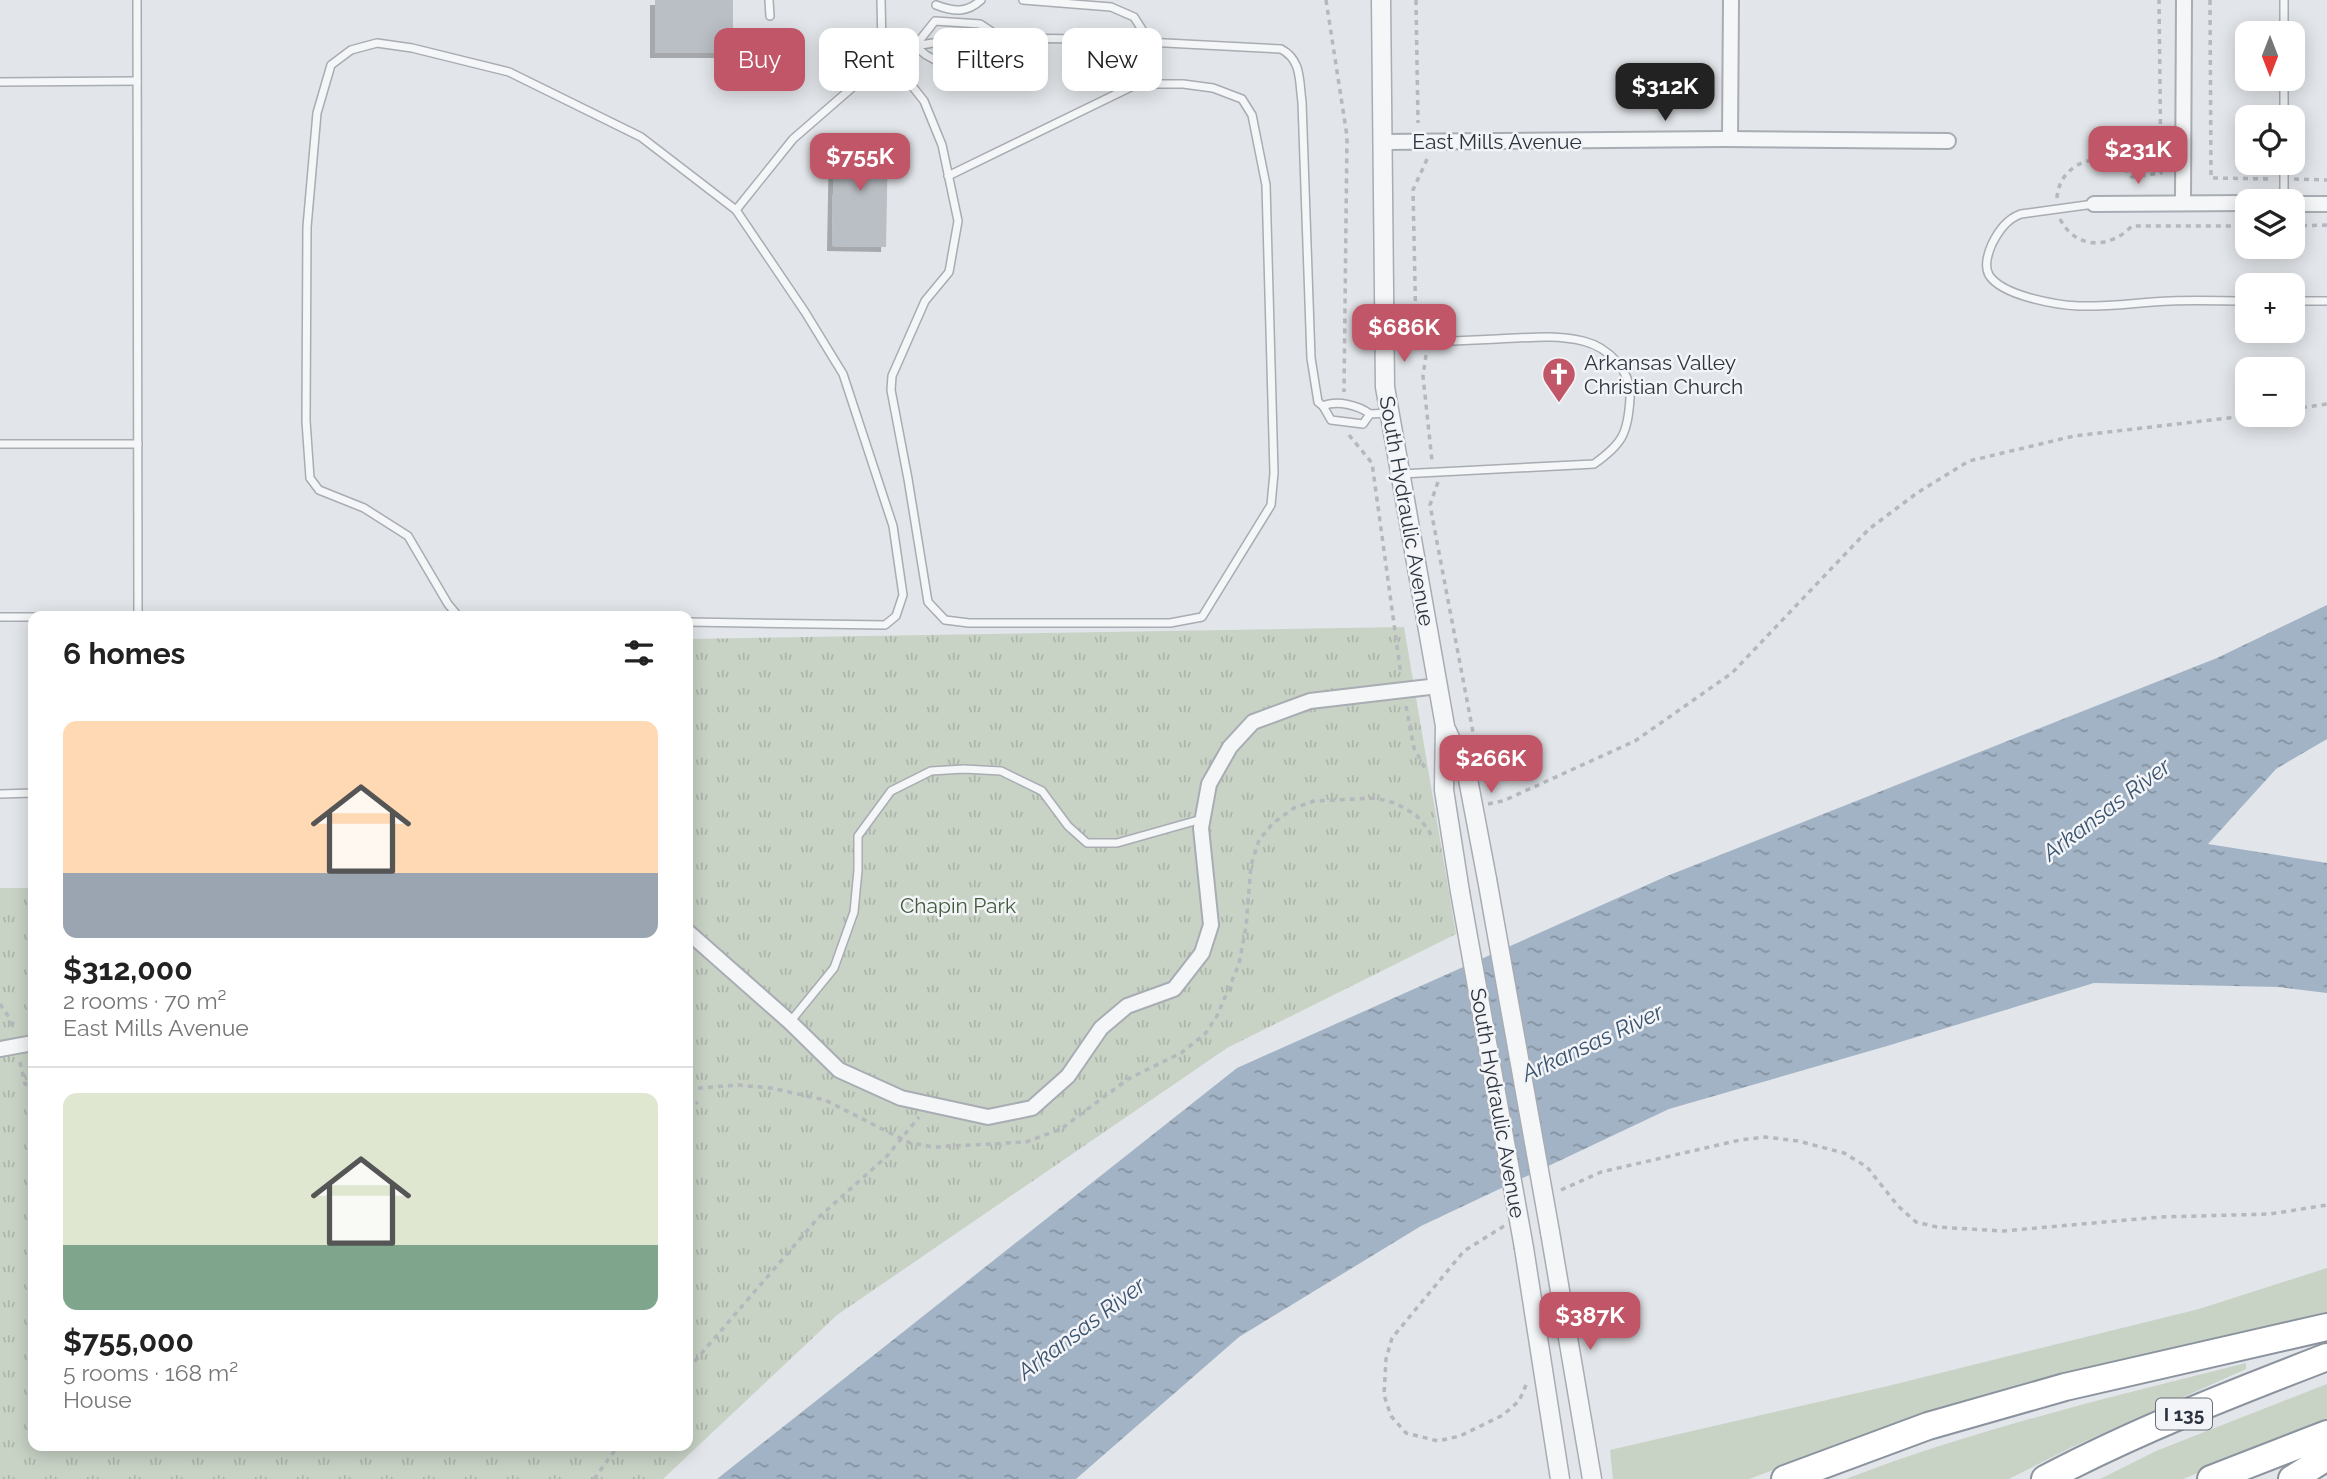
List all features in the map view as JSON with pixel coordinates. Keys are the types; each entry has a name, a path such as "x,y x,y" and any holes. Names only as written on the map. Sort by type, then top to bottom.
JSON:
{"highway":[{"path":"1786,1479 1928,1426 2065,1387 2327,1326"},
{"name":"I 135","path":"2045,1479 2089,1456 2227,1395 2327,1357"},
{"path":"2211,1479 2327,1434"},
{"path":"2292,1479 2327,1457"}],"street":[{"name":"South Hydraulic Avenue","path":"1381,0 1385,387 1445,726 1444,790 1460,892 1524,1248 1560,1479"},
{"path":"1730,139 1731,0"},
{"path":"2183,202 2184,0"},
{"name":"East Mills Avenue","path":"1382,142 1730,139 1948,141"},
{"path":"2094,204 2235,203"},
{"path":"2305,204 2327,204"},
{"path":"693,936 790,1022 839,1070 901,1098 988,1117 1032,1108 1068,1076 1101,1028 1127,1006 1174,989 1202,953 1211,925 1201,828 1209,784 1230,747 1253,722 1310,701 1438,686"},
{"name":"South Hydraulic Avenue","path":"1445,726 1468,779 1592,1479"},
{"path":"0,1049 28,1044"}],"lane":[{"path":"137,0 138,611"},
{"path":"769,0 770,16"},
{"path":"881,0 882,28"},
{"path":"919,41 935,21 938,3 948,10 972,8 981,0"},
{"path":"1023,0 1111,7 1134,17 1141,28"},
{"path":"2284,0 2284,21"},
{"path":"935,21 980,24 986,28"},
{"path":"454,611 408,536 364,508 319,489 310,478 306,421 307,227 317,113 331,65 351,50 377,43 412,48 509,72 641,137 736,210 806,312 843,374 893,526 903,595 896,616 885,625 693,622"},
{"path":"1162,43 1281,49 1291,54 1297,63 1302,102 1311,358 1318,402 1331,420 1363,424 1370,414"},
{"path":"0,82 137,81"},
{"path":"917,91 925,101 942,145 948,176 958,221 949,272 925,301 892,376 891,390 928,602 945,620 969,623 1170,623 1202,617 1271,505 1274,473 1266,185 1252,115 1242,99 1213,88 1183,83 1137,83 948,176"},
{"path":"736,210 793,139 848,91"},
{"path":"2284,175 2284,189"},
{"path":"2094,204 2021,214 2010,218 2000,230 1989,253 1986,265 1990,276 2009,290 2042,301 2079,306 2235,301"},
{"path":"2305,301 2327,301"},
{"path":"1384,344 1551,337 1585,341 1607,353 1624,370 1630,394 1628,425 1615,449 1594,464 1400,474"},
{"path":"1323,407 1332,402 1361,407 1370,414 1389,413"},
{"path":"0,444 138,444"},
{"path":"0,617 28,617"},
{"path":"790,1022 834,968 854,912 858,836 891,791 931,772 964,769 1002,772 1042,792 1068,827 1087,843 1117,843 1203,818"},
{"path":"0,794 28,793"}],"path":[{"path":"1326,0 1347,136 1345,405"},
{"path":"1416,0 1418,123"},
{"path":"2159,0 2161,173 2132,177 2124,166 2108,160 2087,159 2063,178 2057,188 2057,209 2061,223 2075,237 2089,243 2108,242 2121,237 2132,226 2235,226"},
{"path":"2210,0 2211,178 2327,180"},
{"path":"1426,152 1428,159 1413,190 1416,331 1426,355 1423,376 1431,457 1438,484 1430,505 1476,750"},
{"path":"2305,226 2327,226"},
{"path":"2305,407 2327,404"},
{"path":"1473,807 1503,801 1635,741 1732,673 1869,528 1917,493 1969,461 2074,436 2235,417"},
{"path":"1347,423 1349,436 1372,463 1402,681"},
{"path":"1406,706 1414,748 1426,769 1428,782"},
{"path":"1433,822 1435,835"},
{"path":"0,1004 10,1019 14,1035"},
{"path":"20,1061 25,1084 28,1086"},
{"path":"693,1106 698,1102"},
{"path":"693,1363 818,1218 903,1139 928,1104"},
{"path":"1554,1194 1601,1172 1740,1140 1765,1138 1798,1141 1844,1153 1867,1167 1898,1206 1916,1222 1937,1227 2003,1231 2161,1217 2270,1214 2327,1205"},
{"path":"1509,1222 1464,1251 1392,1338 1386,1359 1384,1395 1391,1416 1406,1433 1438,1441 1460,1436 1503,1415 1519,1401 1527,1380"},
{"path":"594,1479 614,1451"}],"green space":[{"name":"Chapin Park","path":"1404,627 1456,934 1227,1048 837,1315 693,1451 693,639"},
{"name":"Chapin Park","path":"0,888 28,888 28,1451 693,1451 663,1479 0,1479"},
{"path":"2327,1268 2327,1315 1897,1424 1749,1479 1613,1479 1610,1450 1888,1386 2199,1309"},
{"path":"2246,1363 2246,1369 2070,1448 2009,1479 1846,1479 1994,1429"},
{"path":"2327,1384 2327,1419 2183,1479 2100,1479 2156,1451"}],"water":[{"name":"Arkansas River","path":"2327,605 2327,739 2276,769 2208,844 2327,863 2327,993 2279,987 2094,983 1669,1109 1421,1226 1239,1337 1076,1479 717,1479 1237,1068 1667,876 2217,658"}],"building":[{"path":"655,0 733,0 733,28 714,28 714,53 655,53"},
{"path":"834,139 888,140 886,247 832,246"}],"place":[{"name":"Arkansas Valley Christian Church","path":"1559,404"}]}
